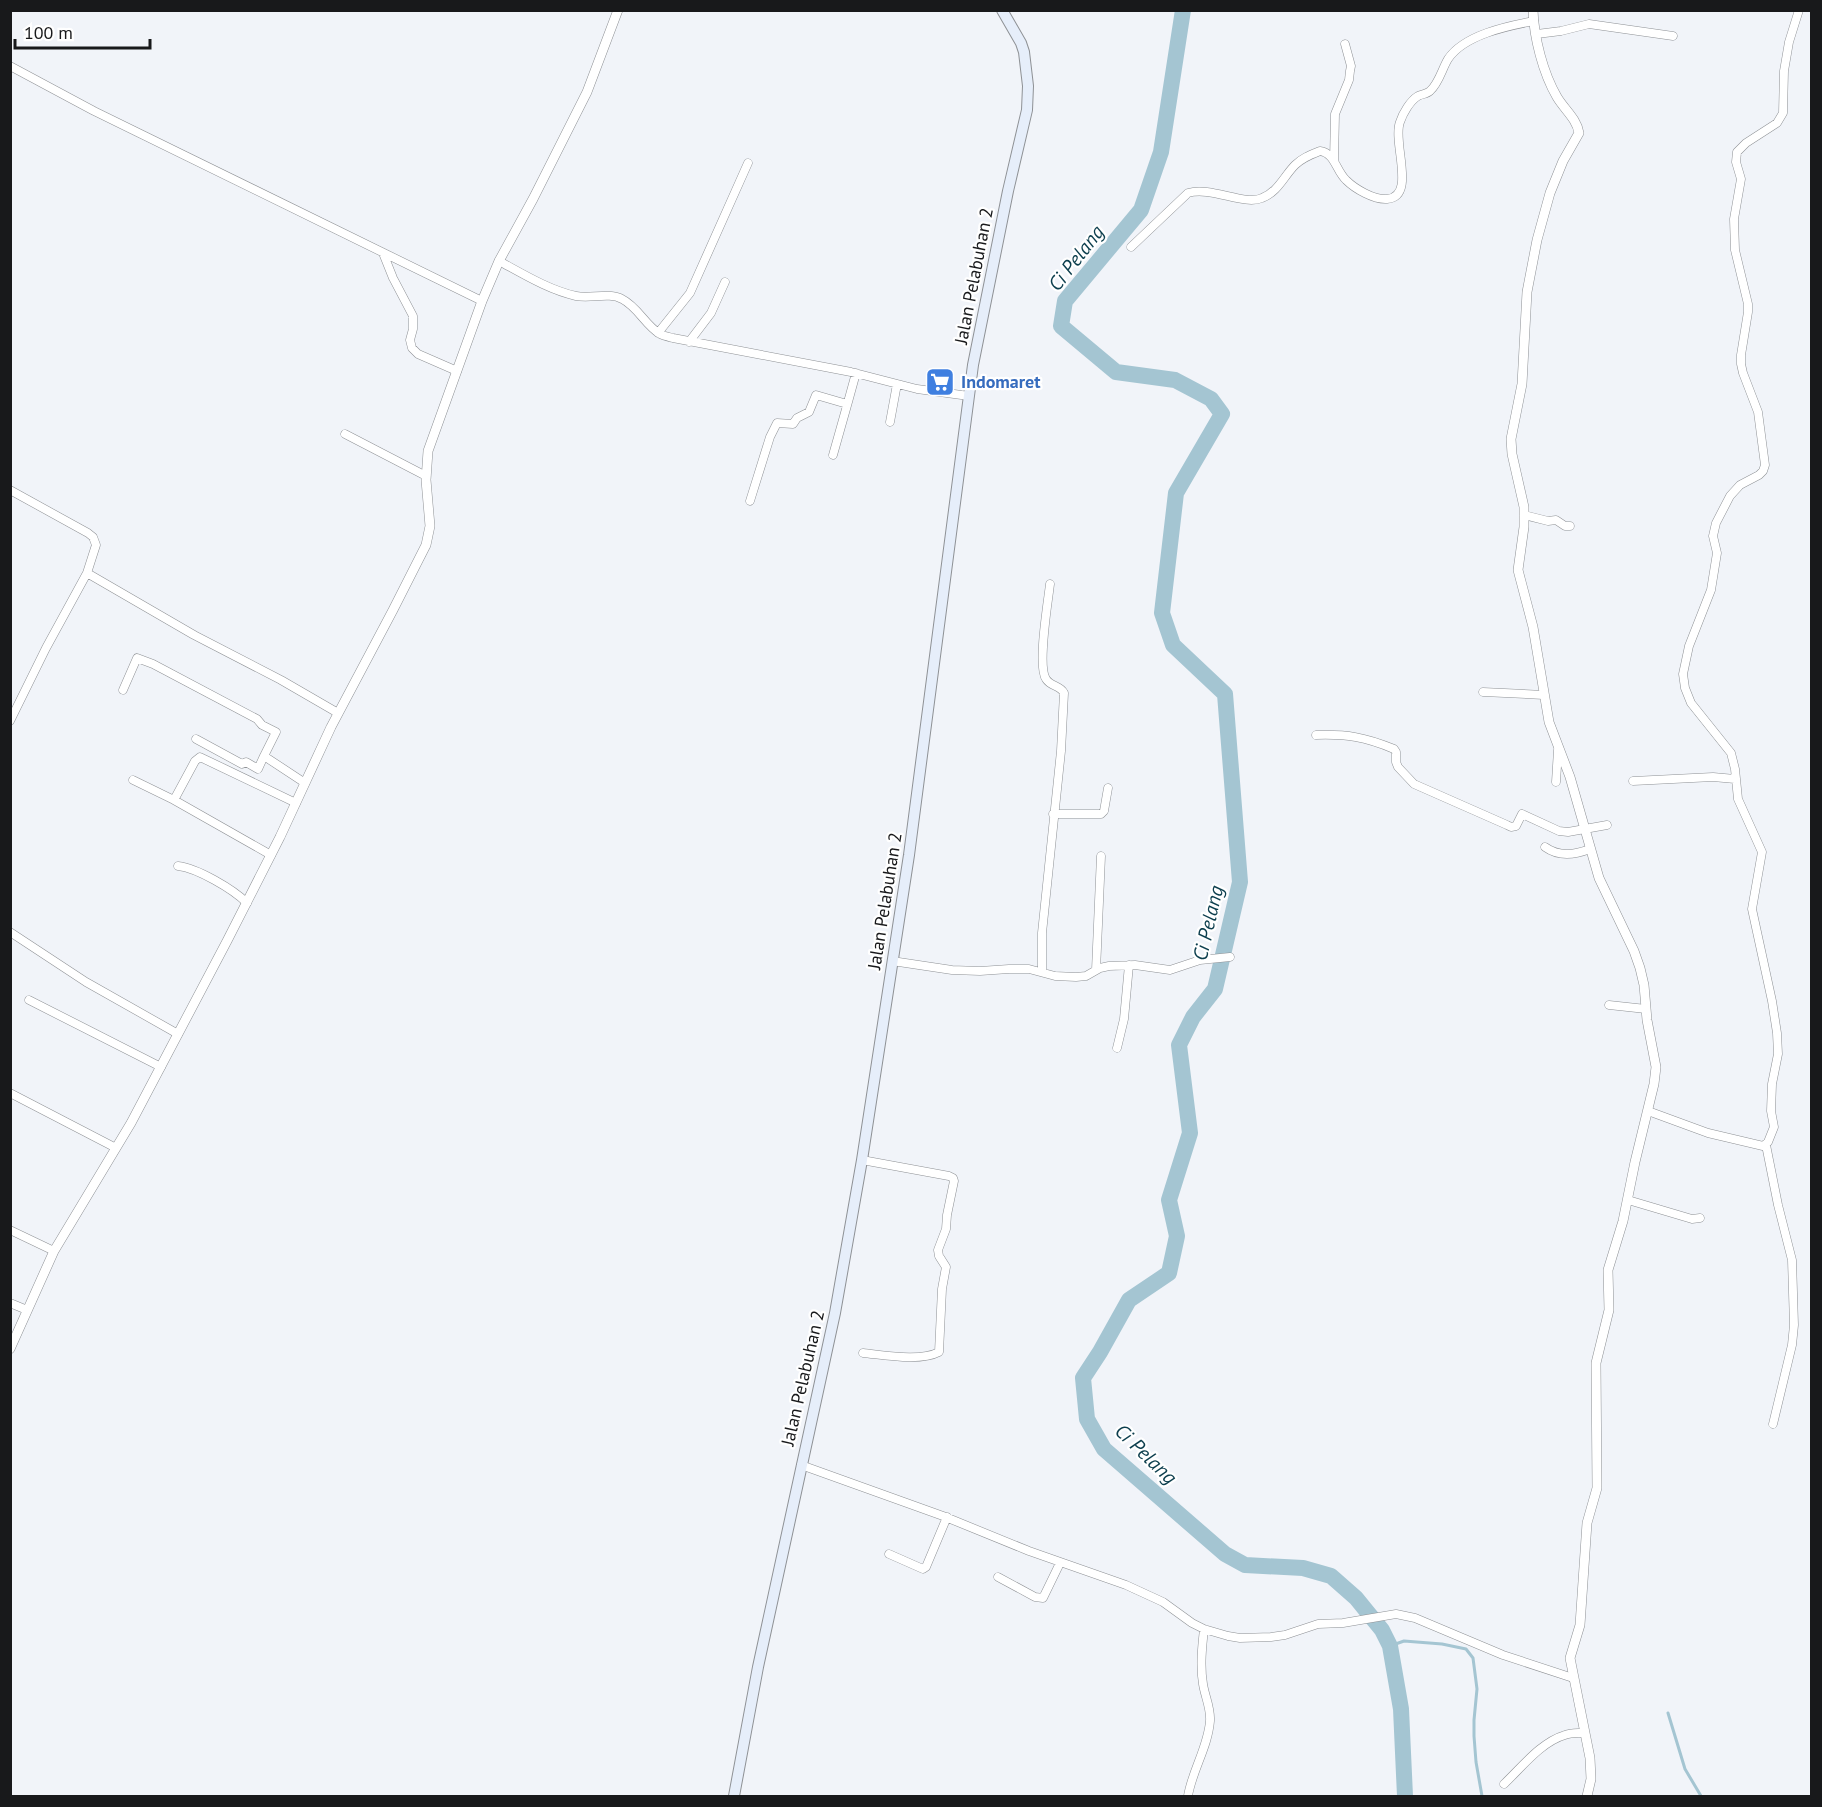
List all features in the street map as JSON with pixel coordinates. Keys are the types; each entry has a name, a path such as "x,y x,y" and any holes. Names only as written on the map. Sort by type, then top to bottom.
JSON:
{"main road":[{"name":"Jalan Pelabuhan 2","path":"734,1797 751,1702 835,1313 862,1160 912,831 969,396 993,262 1027,110 1028,86 1024,52 1002,10"}],"street":[{"path":"10,1348 54,1251 116,1148 161,1067 247,903 338,713 428,540 430,526 426,476 428,451 482,301 499,261 533,199 586,92 618,10"},
{"path":"1533,10 1544,66 1552,88 1577,126 1579,133 1563,161 1550,194 1537,240 1525,303 1522,384 1511,439 1524,515 1518,570 1533,627 1549,722 1570,777 1603,890 1636,957 1642,977 1656,1067 1622,1228 1608,1270 1609,1310 1597,1356 1595,1385 1597,1488 1587,1523 1580,1625 1570,1658 1589,1747 1591,1767 1587,1797"},
{"path":"1773,1424 1792,1345 1794,1325 1792,1260 1766,1145 1774,1126 1771,1111 1772,1084 1778,1054 1771,993 1752,909 1762,852 1740,807 1731,753 1691,703 1683,674 1686,657 1704,612 1714,573 1717,553 1713,536 1716,523 1730,496 1740,486 1759,476 1765,465 1758,412 1741,364 1748,312 1734,237 1734,219 1741,178 1736,158 1740,147 1781,118 1784,105 1784,71 1799,10"},
{"path":"1131,246 1188,193 1199,191 1259,200 1276,189 1293,167 1305,157 1320,151 1334,161 1346,181 1356,188 1382,199 1391,199 1400,192 1403,184 1397,131 1411,103 1416,97 1432,90 1449,57 1456,49 1502,27 1534,21"},
{"path":"1537,34 1561,32 1589,24 1673,36"},
{"path":"1334,161 1335,114 1349,80 1351,66 1345,44"},
{"path":"10,66 94,111 482,301"},
{"path":"658,333 690,293 748,163"},
{"path":"383,253 413,316 410,340 412,348 418,354 457,371"},
{"path":"499,261 566,293 586,298 606,296 622,299 637,310 658,333 689,342 856,373 917,389 969,396"},
{"path":"689,342 711,314 725,282"},
{"path":"833,455 856,373"},
{"path":"890,422 897,384"},
{"path":"750,501 770,437 777,423 793,424 797,418 809,412 816,395 847,404 848,402"},
{"path":"345,434 426,476"},
{"path":"10,490 93,537 96,545 87,573 10,721"},
{"path":"1524,515 1548,521 1556,520 1565,526 1570,526"},
{"path":"87,573 338,713"},
{"path":"1042,972 1042,933 1061,751 1064,693 1062,689 1047,681 1044,675 1044,639 1050,584"},
{"path":"123,690 137,658 153,664 257,719 262,725 276,732 258,769 246,762 242,764 196,739"},
{"path":"1484,692 1544,695"},
{"path":"1316,735 1340,734 1367,739 1394,749 1398,766 1414,784 1507,825 1516,826 1522,814 1559,831 1568,832 1607,825"},
{"path":"1556,782 1558,748"},
{"path":"264,756 305,783"},
{"path":"174,800 195,761 200,757 296,803"},
{"path":"1633,781 1713,777 1736,779"},
{"path":"133,780 174,800 271,855"},
{"path":"1053,814 1101,814 1104,812 1108,788"},
{"path":"1545,847 1550,851 1570,855 1590,849"},
{"path":"1096,970 1101,856"},
{"path":"178,866 192,869 232,890 247,903"},
{"path":"10,932 86,982 178,1034"},
{"path":"892,960 963,971 1022,969 1055,976 1081,977 1109,966 1129,965 1170,970 1200,960 1230,957"},
{"path":"1117,1048 1124,1019 1129,965"},
{"path":"29,1000 161,1067"},
{"path":"1609,1005 1646,1009"},
{"path":"10,1093 116,1148"},
{"path":"1648,1111 1722,1137 1766,1145"},
{"path":"862,1160 951,1176 954,1181 947,1211 946,1229 938,1250 946,1266 942,1289 939,1352 904,1357 863,1353"},
{"path":"1628,1200 1692,1219 1700,1218"},
{"path":"10,1230 54,1251"},
{"path":"10,1303 27,1310"},
{"path":"801,1465 947,1517 1060,1563 1102,1576 1151,1596 1204,1629 1228,1636 1257,1638 1285,1635 1318,1624 1343,1623 1396,1614 1415,1618 1503,1655 1573,1678"},
{"path":"889,1554 923,1569 926,1567 947,1517"},
{"path":"998,1576 1035,1597 1043,1598 1060,1563"},
{"path":"1188,1797 1206,1740 1210,1719 1201,1671 1204,1629"},
{"path":"1504,1784 1540,1750 1558,1738 1566,1734 1585,1733"}],"waterway":[{"name":"Ci Pelang","path":"1183,10 1161,152 1141,210 1065,301 1061,326 1116,372 1175,380 1211,399 1222,414 1176,493 1162,613 1173,645 1225,694 1240,882 1215,989 1193,1017 1179,1045 1190,1133 1169,1200 1177,1236 1169,1273 1129,1300 1083,1378 1087,1419 1104,1449 1225,1554 1245,1565 1303,1568 1331,1576 1356,1598 1382,1630 1390,1646 1401,1709 1405,1796"},
{"path":"1390,1646 1404,1641 1442,1644 1466,1649 1473,1658 1477,1689 1474,1736 1482,1796"},
{"path":"1668,1713 1685,1769 1701,1796"}],"place":[{"name":"Indomaret","path":"940,382"}]}
